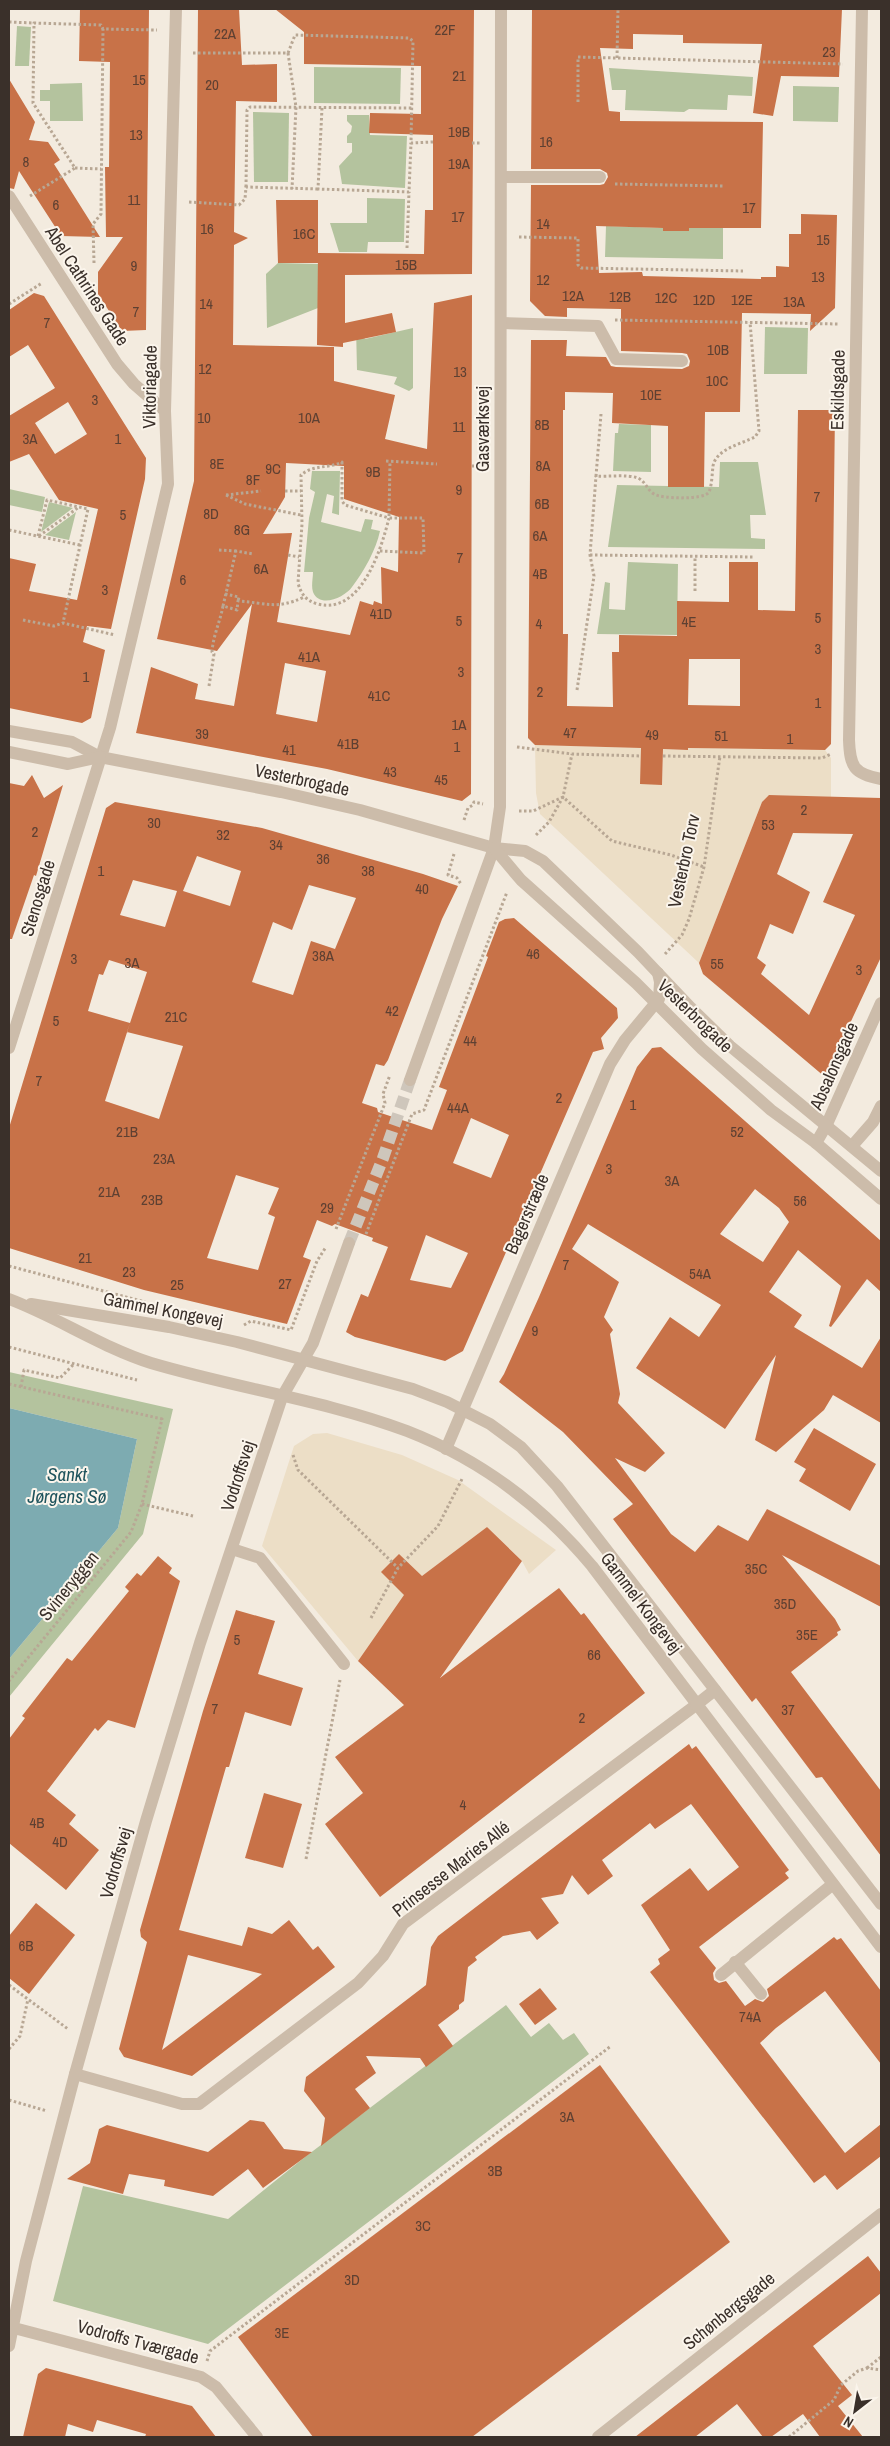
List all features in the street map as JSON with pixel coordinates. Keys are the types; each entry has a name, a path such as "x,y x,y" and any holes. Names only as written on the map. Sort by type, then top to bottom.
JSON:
{"street":[{"name":"Viktoriagade","path":"100,758 110,728 168,484 165,411 176,9"},
{"name":"Gasværksvej","path":"494,848 500,807 501,9"},
{"name":"Eskildsgade","path":"862,9 849,740 852,762 856,770 867,776 881,779"},
{"path":"501,177 600,177"},
{"name":"Abel Cathrines Gade","path":"12,201 117,364 134,384 165,411"},
{"path":"501,323 598,326 616,359 682,361"},
{"name":"Vesterbrogade","path":"9,731 72,742 100,758 281,792 360,810 494,848 525,851 543,861 730,1046 788,1096 827,1124 881,1171"},
{"name":"Vesterbrogade","path":"9,752 68,764 100,758"},
{"name":"Stenosgade","path":"9,1048 100,758"},
{"path":"410,1080 494,848"},
{"name":"Vesterbrogade","path":"494,848 515,874 657,1002 695,1043 747,1089 816,1143 881,1199"},
{"path":"655,970 661,991 657,1002"},
{"name":"Bagerstræde","path":"446,1449 610,1064 625,1040 657,1002"},
{"name":"Absalonsgade","path":"816,1143 827,1124 881,1003"},
{"path":"852,1146 873,1122 881,1106"},
{"path":"282,1397 313,1343 349,1243"},
{"name":"Gammel Kongevej","path":"11,1300 169,1327 237,1342 413,1389 464,1409 508,1436 533,1457 881,1904"},
{"name":"Gammel Kongevej","path":"11,1300 149,1362 394,1427 471,1462 536,1509 578,1549 881,1947"},
{"name":"Vodroffsvej","path":"9,2346 26,2261 84,2041 146,1821 210,1612 282,1397"},
{"path":"232,1549 260,1558 344,1664"},
{"name":"Prinsesse Maries Allé","path":"75,2074 182,2104 199,2104 358,1983 383,1956 403,1924 715,1690"},
{"path":"721,1974 833,1884"},
{"path":"735,1962 761,1994"},
{"name":"Schønbergsgade","path":"598,2437 881,2214"},
{"name":"Vodroffs Tværgade","path":"14,2328 201,2377 222,2394 258,2437"}],"path":[{"path":"617,58 618,9"},
{"path":"9,22 101,25 103,29 100,214 93,224 94,263"},
{"path":"34,23 33,103 75,168"},
{"path":"103,29 175,31"},
{"path":"292,189 296,107 288,53 295,35 410,38 413,40 407,248"},
{"path":"197,53 288,53"},
{"path":"578,102 578,57 861,64"},
{"path":"196,203 239,204 245,199 247,110 250,107 412,108"},
{"path":"318,189 322,108"},
{"path":"411,143 433,142"},
{"path":"12,201 75,168 101,169"},
{"path":"600,177 607,184 725,186"},
{"path":"246,187 409,192"},
{"path":"501,237 578,238 578,265 582,268 743,271"},
{"path":"9,304 58,274"},
{"path":"598,326 611,320 856,324"},
{"path":"596,476 637,478 653,494 660,497 699,498 706,495 709,491 714,459 719,454 756,437 759,431 750,322"},
{"path":"577,690 594,576 590,555 601,414"},
{"path":"380,551 424,553 424,518 389,518 345,505 342,501 343,462 332,467 312,467 301,475 302,514 298,583 304,597 320,605 338,605 357,589 380,551 389,518 388,461 437,464"},
{"path":"261,491 226,495 245,504 302,514"},
{"path":"285,491 301,491"},
{"path":"38,536 47,500 88,509 63,623"},
{"path":"38,536 80,507"},
{"path":"9,530 80,545"},
{"path":"219,550 253,554"},
{"path":"209,686 214,654 212,646 220,626 225,594 236,551"},
{"path":"288,555 299,557"},
{"path":"590,555 755,557"},
{"path":"695,557 695,591"},
{"path":"223,606 237,610 239,597 225,594"},
{"path":"238,601 274,606 287,605 304,597"},
{"path":"24,620 54,626 63,623 132,639"},
{"path":"500,746 572,754 641,756"},
{"path":"549,822 563,797 572,754"},
{"path":"663,756 822,758 828,754"},
{"name":"Vesterbro Torv","path":"655,970 686,928 704,866 720,756"},
{"path":"563,797 612,842 671,855 704,866"},
{"path":"458,837 448,875 460,881 461,888"},
{"path":"363,1242 412,1114 424,1110 500,908 515,874"},
{"path":"334,1233 385,1103 383,1094 391,1072"},
{"path":"242,1326 251,1321 291,1330 317,1261 330,1240"},
{"path":"9,1384 21,1387 24,1370 60,1378 73,1365"},
{"name":"Svineryggen","path":"9,1681 131,1532 142,1504 162,1419 21,1387"},
{"path":"294,1455 298,1470 398,1568"},
{"path":"371,1618 398,1568 438,1526 471,1462"},
{"path":"142,1504 193,1516"},
{"path":"306,1859 344,1664"},
{"path":"9,1985 84,2041"},
{"path":"9,2049 20,2036 28,1999"},
{"path":"201,2377 210,2351 611,2046"},
{"path":"9,2100 64,2116"},
{"path":"789,2437 834,2400 841,2385 858,2371 867,2368 881,2357"},
{"path":"867,2368 881,2370"}],"green space":[{"path":"17,26 31,27 29,66 15,66"},
{"path":"314,67 401,68 400,104 314,103"},
{"path":"609,68 753,77 752,96 728,95 727,110 689,109 684,112 625,110 626,90 612,90"},
{"path":"82,83 83,121 50,121 50,101 40,101 40,90 50,90 50,84"},
{"path":"793,86 839,87 838,122 793,121"},
{"path":"253,112 289,113 288,182 254,182"},
{"path":"347,115 369,115 370,135 407,136 405,188 342,184 339,166 352,152 352,143 347,143 347,136 351,132 352,126 347,121"},
{"path":"367,198 405,199 404,242 368,242 367,252 339,252 330,223 367,223"},
{"path":"606,226 663,228 663,231 689,231 689,228 723,228 723,259 605,257"},
{"path":"278,263 318,264 318,308 267,328 266,274"},
{"path":"356,326 365,339 413,328 413,388 409,391 394,384 397,377 357,370"},
{"path":"765,327 808,328 807,374 764,374"},
{"path":"619,424 651,425 651,472 613,471 615,433 618,433"},
{"path":"720,462 758,462 766,515 750,515 751,538 765,539 765,549 608,547 617,485 719,487"},
{"path":"312,471 340,471 339,515 332,513 334,496 327,494 321,522 361,532 365,519 373,520 371,529 380,531 376,546 369,560 349,591 327,601 316,597 313,592 313,572 304,572 309,518 315,492 310,489"},
{"path":"9,489 45,497 42,512 9,505"},
{"path":"49,502 73,508 41,532"},
{"path":"76,512 69,540 45,535"},
{"path":"628,562 678,564 677,635 597,634 605,582 610,583 609,609 625,610"},
{"path":"9,1372 173,1409 143,1534 9,1697 9,1659 118,1528 137,1439 9,1408"},
{"path":"506,2005 531,2037 549,2023 563,2040 574,2033 589,2054 208,2344 53,2301 83,2186 228,2219 305,2157"}],"shaded area":[{"path":"535,745 641,748 662,784 663,749 825,750 831,758 831,797 770,795 762,802 699,963 540,814 536,793"},
{"path":"327,1433 402,1455 458,1480 556,1550 529,1574 522,1561 487,1527 413,1583 358,1661 262,1546 294,1446 313,1434"}],"water":[{"name":"Sankt Jørgens Sø","path":"9,1408 137,1439 118,1528 9,1659"}],"building":[{"path":"80,9 149,9 146,330 122,331 98,294 98,272 123,237 106,237 105,167 109,167 110,62 79,61"},
{"path":"198,9 239,9 242,65 277,64 277,102 236,101 234,232 248,238 234,245 233,345 334,347 334,381 395,395 385,439 427,449 434,303 472,295 471,794 462,801 327,769 136,733 151,667 198,684 195,699 234,706 252,604 217,651 157,639 194,481","holes":["286,463 344,466 344,499 399,517 398,572 381,567 382,604 374,601 373,605 360,601 350,635 277,622 292,533 263,534 285,497","285,663 326,671 317,722 276,714"]},
{"path":"275,9 474,9 472,274 345,275 345,323 392,313 396,332 343,343 343,347 317,345 318,253 424,254 425,210 433,210 433,135 369,133 370,113 421,114 421,66 304,64 304,32"},
{"path":"532,9 842,9 839,77 781,76 773,116 753,113 762,44 683,43 683,35 633,34 633,49 600,48 609,111 620,112 620,121 763,122 761,228 689,228 689,231 663,231 663,228 596,226 599,273 642,272 643,276 761,279 761,277 776,277 776,266 789,267 789,234 801,234 801,214 837,215 835,308 810,331 811,314 742,313 740,412 705,412 704,487 668,487 668,426 612,423 613,393 565,392 565,410 563,410 563,634 568,634 567,706 613,707 612,652 619,652 619,635 677,636 677,601 729,602 729,562 758,562 758,610 795,611 798,410 835,410 831,744 825,750 663,749 662,785 640,784 641,748 535,745 528,738 531,340 567,340 566,356 606,357 611,366 616,367 682,369 689,366 690,361 687,354 682,353 621,351 621,309 567,308 567,317 545,316 530,301 531,185 600,185 604,184 608,177 607,173 600,169 531,169","holes":["689,659 740,659 740,706 688,705"]},
{"path":"9,79 35,122 29,140 48,142 60,160 54,164 100,237 61,236 19,171 14,189 9,188"},
{"path":"276,200 318,200 318,263 278,263"},
{"path":"34,293 44,296 146,458 145,479 111,629 87,626 83,642 105,650 91,718 82,723 9,708 9,558 36,564 29,591 77,600 98,509 59,500 29,454 9,462 9,416 55,388 28,345 9,357 9,310","holes":["68,402 87,434 55,454 35,423"]},
{"path":"32,775 44,798 63,785 36,876 34,875 12,939 9,939 9,783 24,786"},
{"path":"769,795 881,798 881,957 825,1077 703,974 699,963 762,802","holes":["793,833 853,834 823,902 855,915 809,1015 761,974 766,965 757,958 770,924 793,934 810,892 777,874"]},
{"path":"115,802 262,828 423,874 458,886 442,919 388,1060 384,1066 376,1064 362,1103 377,1108 378,1112 432,1130 447,1090 439,1087 488,957 486,956 499,922 505,919 514,918 617,1008 618,1018 601,1038 604,1049 593,1052 463,1351 445,1361 355,1337 346,1332 361,1294 368,1297 388,1247 372,1241 373,1238 335,1224 332,1226 317,1220 303,1257 311,1260 287,1324 144,1290 9,1248 9,1128 106,808","holes":["197,856 241,871 230,906 183,891","133,880 177,891 165,927 120,915","309,885 356,898 335,949 311,941 293,995 252,982 273,922 292,930","109,960 147,972 130,1023 88,1011 99,974 103,975","127,1032 183,1046 159,1119 105,1101","471,1118 509,1135 491,1178 453,1163","236,1175 279,1188 268,1214 275,1217 258,1270 207,1258","426,1235 468,1253 451,1288 410,1280"]},
{"path":"661,1047 881,1241 881,1292 867,1279 831,1327 829,1326 841,1286 798,1250 769,1292 802,1315 794,1327 862,1368 881,1337 881,1423 833,1395 824,1410 776,1452 755,1440 776,1355 725,1429 636,1368 670,1317 699,1337 721,1305 588,1224 572,1249 619,1282 604,1317 613,1330 610,1334 620,1394 618,1403 665,1453 645,1472 615,1458 671,1534 695,1552 718,1525 748,1541 767,1509 881,1566 881,1607 782,1555 835,1619 841,1630 837,1632 838,1635 791,1672 881,1791 881,1856 822,1777 816,1778 756,1698 752,1702 613,1519 633,1504 563,1432 499,1382 539,1297 637,1067 652,1048","holes":["755,1189 779,1208 789,1222 763,1262 720,1234"]},
{"path":"814,1428 876,1464 850,1511 799,1481 806,1469 794,1462"},
{"path":"487,1527 522,1561 440,1678 559,1588 581,1615 584,1613 645,1693 380,1897 325,1824 363,1793 335,1757 404,1705 358,1661 404,1595 381,1572 399,1554 422,1576"},
{"path":"158,1556 172,1568 169,1573 180,1581 135,1728 108,1720 98,1731 95,1728 47,1791 76,1815 69,1824 99,1850 66,1890 9,1843 9,1739 25,1718 22,1716 67,1658 72,1661 129,1591 125,1587 137,1573 141,1576"},
{"path":"236,1610 275,1621 258,1674 303,1688 291,1726 245,1712 229,1767 226,1767 179,1930 242,1946 248,1927 272,1934 289,1920 313,1950 318,1946 335,1967 192,2076 124,2057 119,2049 147,1942 141,1937 140,1930 203,1711","holes":["188,1955 262,1974 162,2050"]},
{"path":"689,1744 692,1749 696,1746 789,1870 785,1873 789,1878 699,1947 716,1968 713,1973 714,1980 719,1983 726,1981 745,2006 755,1999 763,2002 769,1996 767,1989 834,1937 837,1940 841,1938 881,1991 881,2064 825,1991 776,2028 760,2043 845,2153 881,2124 881,2156 837,2190 825,2175 814,2183 650,1972 660,1964 658,1959 670,1950 641,1905 690,1868 708,1891 739,1867 691,1804 655,1829 650,1823 602,1860 613,1876 588,1895 572,1875 563,1894 541,1898 559,1923 537,1940 530,1931 503,1936 475,1957 477,1960 468,1967 464,2001 459,2005 459,2009 438,2025 453,2046 426,2067 420,2058 366,2056 376,2073 355,2089 370,2108 321,2146 325,2118 304,2091 306,2077 426,1985 431,1947 438,1936"},
{"path":"264,1793 302,1804 283,1868 245,1858"},
{"path":"36,1903 75,1935 29,1994 9,1978 9,1936"},
{"path":"540,1988 557,2009 535,2025 519,2004"},
{"path":"600,2065 730,2242 472,2437 313,2437 238,2337"},
{"path":"250,2120 264,2122 284,2149 312,2152 263,2188 248,2169 213,2196 164,2186 165,2180 129,2174 123,2194 67,2179 90,2163 99,2129 107,2125 208,2152"},
{"path":"868,2256 881,2273 881,2293 813,2346 852,2395 838,2406 863,2437 820,2437 803,2414 771,2437 763,2437 737,2404 695,2437 635,2437"},
{"path":"46,2368 192,2406 216,2437 145,2437 146,2434 97,2420 93,2432 68,2424 65,2437 23,2437 38,2374"}],"tunnel":[{"path":"349,1243 383,1158 410,1080"}]}
